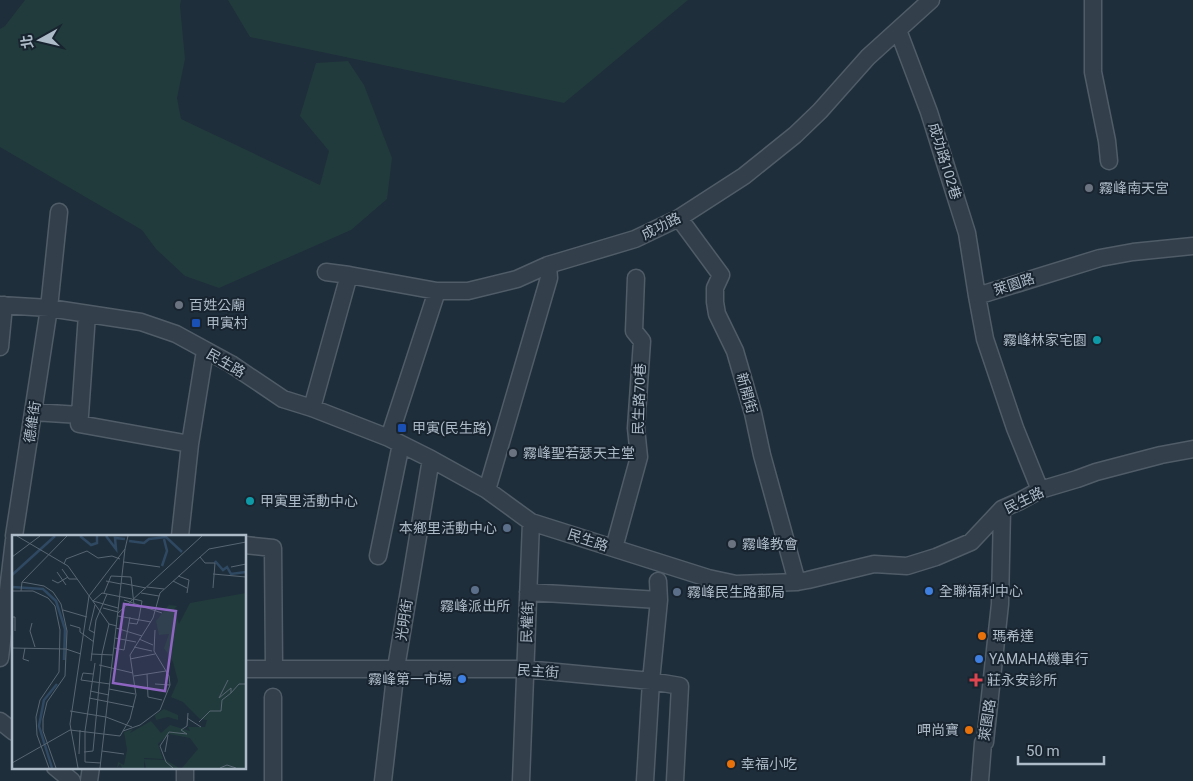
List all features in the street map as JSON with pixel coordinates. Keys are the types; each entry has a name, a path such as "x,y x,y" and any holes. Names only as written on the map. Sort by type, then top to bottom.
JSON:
{"street":[{"name":"成功路","path":"326,272 437,291 468,292 517,279 548,265 635,239 679,218 744,176 795,135 820,111 868,57 931,0"},
{"path":"1094,0 1093,72 1107,141 1109,161"},
{"name":"成功路102巷","path":"898,30 929,112 967,233 977,296"},
{"name":"德維街","path":"14,535 49,308 59,212"},
{"name":"新開街","path":"679,218 721,275 715,288 717,314 735,351 753,413 762,455 796,582"},
{"name":"萊園路","path":"1040,490 1015,428 985,339 977,296 1100,258 1133,252 1193,246"},
{"path":"487,490 549,278 548,265"},
{"path":"312,408 349,275"},
{"name":"民生路70巷","path":"614,548 639,457 636,428 642,341 634,331 636,278"},
{"path":"378,556 395,441 437,291"},
{"path":"0,347 2,305"},
{"name":"民生路","path":"2,305 49,308 141,322 176,334 231,364 283,399 312,408 395,441 431,459 487,490 531,522 708,578 736,584 796,582 874,564 907,566 936,557 971,542 1002,509 1040,490 1096,472 1161,455 1193,449"},
{"path":"87,314 79,424 190,444"},
{"path":"180,535 190,444 205,351"},
{"path":"33,412 80,416"},
{"name":"光明街","path":"383,781 396,668 431,459"},
{"name":"萊園路","path":"980,781 1000,604 1002,509"},
{"name":"民權街","path":"521,781 531,522"},
{"path":"246,545 273,548 274,668"},
{"name":"德維街","path":"0,658 12,553"},
{"path":"645,781 651,681 659,600 658,581"},
{"path":"528,592 659,600"},
{"name":"民主街","path":"246,669 525,669 651,681 680,686 675,781"},
{"path":"273,698 273,781"},
{"path":"0,721 12,730"},
{"path":"56,768 72,781"},
{"path":"89,781 91,768"},
{"path":"185,768 185,781"}],"green space":[{"path":"25,0 181,0 185,59 177,98 181,119 320,185 329,151 300,116 316,63 348,61 364,85 392,158 387,199 351,230 219,288 185,276 156,249 142,230 0,147 0,29 5,26"},
{"path":"228,0 688,0 564,103 250,37"}],"place":[{"name":"霧峰南天宮","path":"1089,188"},
{"name":"百姓公廟","path":"179,305"},
{"name":"甲寅村","path":"196,323"},
{"name":"霧峰林家宅園","path":"1097,340"},
{"name":"甲寅(民生路)","path":"402,428"},
{"name":"霧峰聖若瑟天主堂","path":"513,453"},
{"name":"甲寅里活動中心","path":"250,501"},
{"name":"本鄉里活動中心","path":"507,528"},
{"name":"霧峰教會","path":"732,544"},
{"name":"霧峰派出所","path":"475,590"},
{"name":"全聯福利中心","path":"929,591"},
{"name":"霧峰民生路郵局","path":"677,592"},
{"name":"瑪希達","path":"982,636"},
{"name":"YAMAHA機車行","path":"979,659"},
{"name":"霧峰第一市場","path":"462,679"},
{"name":"莊永安診所","path":"976,680"},
{"name":"呷尚寶","path":"969,730"},
{"name":"幸福小吃","path":"731,764"}]}
